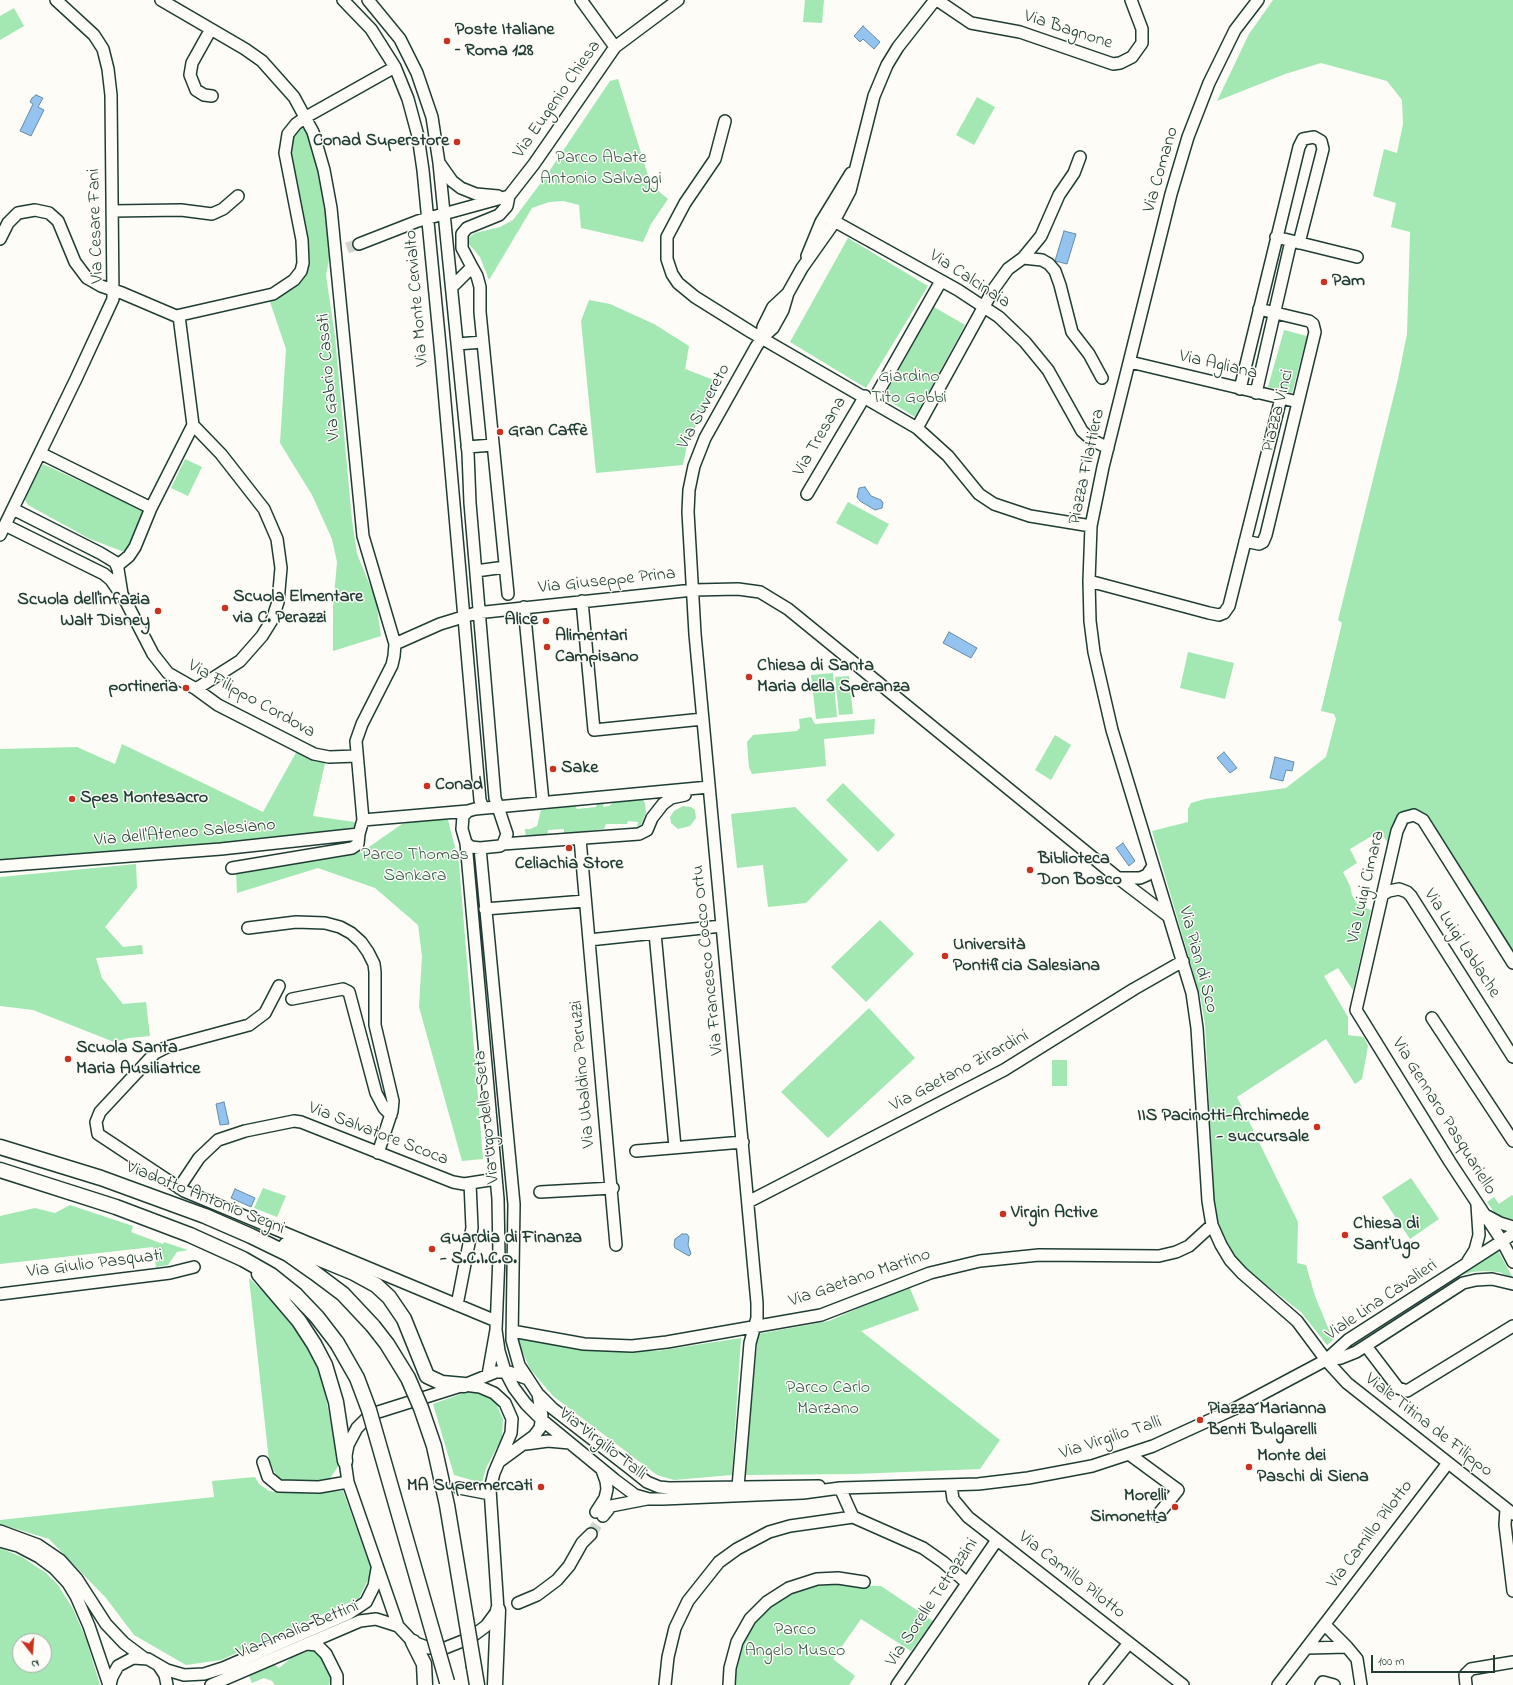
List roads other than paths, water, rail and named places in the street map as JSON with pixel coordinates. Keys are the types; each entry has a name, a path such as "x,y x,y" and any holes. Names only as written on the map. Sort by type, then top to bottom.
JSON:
{"main road":[{"name":"Viadotto Antonio Segni","path":"0,1147 101,1178 242,1232 303,1263 343,1294 373,1326 398,1362 421,1408 438,1462 451,1526 477,1685"},
{"path":"0,1170 116,1207 190,1236 243,1259 274,1278 301,1300 337,1343 357,1378 368,1406 448,1683"},
{"path":"242,1232 287,1246 354,1272 371,1282 386,1294 399,1310 411,1334 427,1376 439,1382 464,1385"},
{"path":"243,1259 263,1278 294,1315 319,1354 328,1374 336,1402 345,1461"},
{"path":"495,1685 498,1610"},
{"path":"413,1642 424,1664 425,1685"}],"street":[{"name":"Via Cesare Fani","path":"56,0 94,35 105,55 111,95 113,290 179,316"},
{"name":"Via Gabrio Casati","path":"161,0 254,55 270,68 292,94 306,117 313,132 324,170 331,208 336,252 363,536 395,644 393,662 357,736 355,745 363,820"},
{"name":"Via Monte Cervialto","path":"343,0 371,29 394,67 408,99 417,130 427,218 480,800 483,808"},
{"name":"Via Monte Cervialto","path":"368,0 400,39 417,73 433,122 439,163 452,287 467,447 479,612 496,798 499,807"},
{"path":"581,0 615,47"},
{"name":"Via Eugenio Chiesa","path":"472,267 462,248 462,234 471,227 499,215 507,206 509,196 534,164 615,47 678,0"},
{"name":"Via Bagnone","path":"936,0 971,23 1020,32 1113,64 1120,63 1132,57 1142,43 1142,29 1131,0"},
{"name":"Via Suvereto","path":"693,590 688,508 689,490 694,466 705,438 762,338 763,327 773,307 788,293 830,218 850,192 874,96 884,71 898,47 936,0"},
{"name":"Via Comano","path":"1130,362 1170,194 1188,137 1209,83 1232,36 1242,20 1258,0"},
{"path":"211,29 192,63 190,75 196,90 204,95 212,96"},
{"path":"13,509 107,557 117,566 129,556 135,547 152,508 193,425 179,316 271,294 285,287 299,274 303,263 303,245 285,146 292,128 306,117 394,67"},
{"path":"725,121 721,142 715,159 685,203 669,230 666,244 666,259 674,278 684,289 762,338 917,428 936,444 980,494 994,504 1030,516 1091,526"},
{"path":"1240,389 1300,144 1306,138 1314,137 1321,141 1323,149 1275,312 1256,393"},
{"path":"917,428 984,306 1004,274 1023,258 1041,236 1059,195 1074,173 1080,157"},
{"path":"439,163 453,182 466,190 482,195 509,196"},
{"path":"112,211 181,210 212,214 223,209 238,196"},
{"path":"359,244 427,218 509,196"},
{"path":"0,239 8,223 18,213 35,210 49,213 58,221 70,254 80,270 94,283 113,290 113,299 110,308 13,509 4,520 0,535"},
{"name":"Via Calcinaia","path":"830,218 941,280 1000,317 1037,355 1059,387 1082,431 1092,440 1108,448"},
{"path":"1276,237 1357,257"},
{"path":"336,252 347,248"},
{"path":"1023,258 1042,260 1049,264 1055,271 1060,284 1072,332 1089,354 1102,378"},
{"path":"452,287 472,267 479,282 483,342 508,594"},
{"name":"Via Tresana","path":"807,494 869,399 941,280"},
{"name":"Piazza Vinci","path":"1245,541 1259,544 1265,539 1315,329 1309,321 1259,309"},
{"name":"Via Monte Cervialto","path":"457,344 483,342"},
{"name":"Via Agliana","path":"1130,362 1298,402"},
{"name":"Piazza Filattiera","path":"1089,581 1091,526 1108,448 1130,362"},
{"name":"Piazza Vinci","path":"1089,581 1217,615 1224,613 1229,606 1281,398"},
{"path":"193,425 221,454 264,509 277,539 282,574 279,596 274,614 258,642 240,661 196,689"},
{"path":"467,447 493,445"},
{"path":"40,453 152,508"},
{"path":"20,532 21,525 28,517"},
{"path":"4,520 20,532 99,571 109,578 122,594"},
{"path":"99,571 107,565 107,557"},
{"name":"Via Filippo Cordova","path":"117,566 122,594 162,668 168,673 196,689 218,705 314,754 329,757 357,756"},
{"path":"476,571 505,568"},
{"name":"Via Pian di Sco","path":"1089,581 1091,630 1100,680 1120,759 1192,993 1197,1022 1206,1176 1212,1225 1224,1252 1235,1266 1292,1315 1326,1360"},
{"name":"Via Giuseppe Prina","path":"395,644 432,627 464,615 479,612 693,590 748,590 760,592 776,600 1118,878 1168,916"},
{"name":"Via Francesco Cocco Ortu","path":"693,590 703,719 757,1296 757,1314 750,1343 738,1487"},
{"path":"582,601 594,730 703,719"},
{"path":"524,607 543,802"},
{"path":"468,811 463,816 462,824 466,843 471,847 480,848 504,844 642,833 647,830 652,818 663,804 671,798 710,790"},
{"path":"232,868 352,848 358,844 363,820 652,792 710,790"},
{"path":"652,792 652,818"},
{"path":"499,807 507,830 507,838 504,844"},
{"name":"Via Luigi Cimara","path":"1356,1010 1399,824 1407,816 1417,816 1426,824 1513,963"},
{"name":"Via dell'Ateneo Salesiano","path":"0,866 221,850 360,834"},
{"name":"Via Ubaldino Peruzzi","path":"580,839 613,1188 616,1245"},
{"name":"Via Ugo della Seta","path":"466,843 496,1179 499,1256 496,1326"},
{"name":"Via Ugo della Seta","path":"480,848 514,1204 512,1331 517,1362 538,1394"},
{"path":"1118,878 1140,878 1147,875 1154,866"},
{"name":"Via Luigi Lablache","path":"1382,895 1389,891 1399,889 1407,892 1411,896 1513,1057"},
{"path":"485,909 585,900"},
{"path":"248,928 301,921 325,923 346,930 364,946 374,964 375,1025 393,1101 391,1115 378,1152"},
{"path":"589,940 722,926"},
{"path":"655,933 675,1147"},
{"name":"Via Gaetano Zirardini","path":"748,1202 1004,1070 1134,989 1183,961"},
{"path":"279,986 265,1013 249,1025 167,1047 154,1053 100,1112 97,1119 96,1129 98,1134 179,1188 316,1247 458,1305 496,1326 488,1375"},
{"path":"292,999 343,989 349,992 376,1093 384,1108 391,1115"},
{"name":"Via Gennaro Pasquariello","path":"1356,1010 1450,1162 1502,1241 1513,1262"},
{"path":"1432,1018 1513,1141"},
{"name":"Via Salvatore Scoca","path":"179,1188 199,1158 218,1140 245,1131 294,1120 453,1182 470,1183 496,1179"},
{"path":"636,1151 743,1142"},
{"path":"458,1305 472,1228 470,1183"},
{"path":"540,1192 613,1188"},
{"path":"1465,1265 1475,1250 1479,1235 1477,1203"},
{"path":"1485,1215 1495,1221 1513,1227"},
{"name":"Via Gaetano Martino","path":"512,1331 584,1344 632,1346 667,1342 754,1326 789,1322 821,1314 930,1273 980,1261 1039,1255 1140,1257 1164,1255 1189,1246 1212,1225"},
{"name":"Viale Lina Cavalieri","path":"1326,1360 1348,1340 1513,1234"},
{"name":"Via Giulio Pasquati","path":"0,1294 170,1273 194,1267"},
{"name":"Viale Lina Cavalieri","path":"1326,1360 1347,1356 1366,1346 1464,1283 1479,1279 1492,1279 1513,1284"},
{"name":"Via Virgilio Talli","path":"496,1326 499,1351 505,1371 520,1397 542,1420 635,1495 649,1499 797,1494 840,1488"},
{"path":"1366,1346 1398,1388 1407,1391 1513,1326"},
{"name":"Via Virgilio Talli","path":"538,1394 552,1408 632,1470 651,1484 664,1488 804,1485 840,1488 951,1485 998,1482 1087,1468 1153,1446 1234,1409 1326,1360"},
{"name":"Viale Titina de Filippo","path":"1326,1360 1351,1387 1510,1511"},
{"path":"464,1385 474,1385 489,1390 501,1398 508,1408 512,1419 512,1429 493,1478 490,1494 498,1610 479,1632 456,1644 432,1649 413,1642 398,1626 348,1482 345,1461 347,1448 352,1436 368,1417 464,1385 488,1375 505,1371 528,1379"},
{"path":"500,1461 536,1434 542,1420 538,1394"},
{"path":"520,1447 542,1441 570,1443"},
{"path":"1129,1454 1178,1490 1157,1516"},
{"path":"263,1462 268,1477 279,1486 319,1487 348,1482"},
{"name":"Via Camillo Pilotto","path":"1278,1685 1308,1648 1448,1463"},
{"path":"600,1467 605,1477 607,1489 600,1514 611,1506 626,1489 633,1478 632,1470"},
{"name":"Via Camillo Pilotto","path":"951,1485 953,1499 960,1510 1183,1685"},
{"path":"459,1488 490,1494"},
{"path":"840,1488 853,1517"},
{"path":"611,1506 649,1499"},
{"path":"1510,1511 1505,1525 1513,1591"},
{"path":"665,1685 668,1657 679,1617 698,1586 719,1562 737,1549 769,1532 790,1526 853,1517 928,1551 967,1583"},
{"path":"0,1531 38,1545 60,1560 77,1579 106,1624 124,1643 144,1658 172,1672 186,1676 209,1673 353,1612 364,1605 369,1597 375,1582 377,1567"},
{"path":"518,1603 537,1595 557,1580 569,1566 588,1532"},
{"name":"Via Sorelle Tetrazzini","path":"897,1685 997,1540"},
{"path":"0,1541 18,1546 39,1557 51,1565 66,1580 76,1596 87,1621 110,1685"},
{"path":"729,1685 730,1668 737,1642 750,1619 767,1602 789,1588 817,1580 838,1578 864,1582"},
{"name":"Via Amalia Bettini","path":"211,1685 367,1619 382,1620 398,1626"},
{"path":"1325,1625 1357,1659 1361,1685"},
{"path":"331,1633 328,1645 330,1658 337,1676 337,1685"},
{"path":"1095,1685 1129,1643"},
{"path":"307,1644 319,1646 330,1658"},
{"path":"1308,1648 1347,1647"},
{"path":"110,1685 114,1672 122,1663 133,1658 144,1658"},
{"path":"1466,1685 1465,1675 1471,1669 1513,1662"},
{"path":"158,1665 165,1675 167,1685"},
{"path":"1321,1685 1323,1682 1334,1685"}],"water":[{"path":"863,26 880,42 874,49 863,39 860,42 854,36"},
{"path":"36,95 43,98 38,107 44,110 31,136 20,131 33,104 30,102"},
{"path":"1064,231 1076,234 1067,264 1055,261"},
{"path":"865,487 871,496 881,500 883,503 882,508 875,510 860,501 857,497 859,488"},
{"path":"949,632 977,648 971,658 943,643"},
{"path":"1224,752 1237,768 1230,773 1217,758"},
{"path":"1275,757 1294,762 1292,771 1286,770 1283,781 1270,778"},
{"path":"1123,843 1135,861 1129,866 1116,848"},
{"path":"224,1102 229,1124 220,1125 216,1104"},
{"path":"235,1189 255,1198 251,1207 231,1198"},
{"path":"682,1234 687,1234 689,1237 688,1245 691,1254 689,1256 675,1248 674,1245 675,1239"}],"tunnel":[{"path":"347,248 359,244"},
{"path":"591,1534 603,1516"}],"place":[{"name":"Poste Italiane – Roma 128","path":"447,41"},
{"name":"Conad Superstore","path":"457,142"},
{"name":"Pam","path":"1324,282"},
{"name":"Gran Caffè","path":"500,432"},
{"name":"Scuola Elmentare via C. Perazzi","path":"225,608"},
{"name":"Scuola dell'infazia Walt Disney","path":"158,611"},
{"name":"Alice","path":"546,621"},
{"name":"Alimentari Campisano","path":"547,647"},
{"name":"Chiesa di Santa Maria della Speranza","path":"749,677"},
{"name":"portineria","path":"186,688"},
{"name":"Sake","path":"553,769"},
{"name":"Conad","path":"427,786"},
{"name":"Spes Montesacro","path":"72,799"},
{"name":"Celiachia Store","path":"569,848"},
{"name":"Biblioteca Don Bosco","path":"1030,870"},
{"name":"Università Pontificia Salesiana","path":"945,956"},
{"name":"Scuola Santa Maria Ausiliatrice","path":"68,1059"},
{"name":"IIS Pacinotti-Archimede - succursale","path":"1317,1127"},
{"name":"Virgin Active","path":"1003,1214"},
{"name":"Chiesa di Sant'Ugo","path":"1345,1235"},
{"name":"Guardia di Finanza - S.C.I.C.O.","path":"432,1249"},
{"name":"Piazza Marianna Benti Bulgarelli","path":"1200,1420"},
{"name":"Monte dei Paschi di Siena","path":"1249,1467"},
{"name":"MA Supermercati","path":"541,1487"},
{"name":"Morelli Simonetta","path":"1175,1507"}],"park label":[{"name":"Parco Abate Antonio Salvaggi","path":"601,169"},
{"name":"Giardino Tito Gobbi","path":"909,388"},
{"name":"Parco Thomas Sankara","path":"415,866"},
{"name":"Parco Carlo Marzano","path":"828,1399"},
{"name":"Parco Angelo Musco","path":"795,1641"}]}
